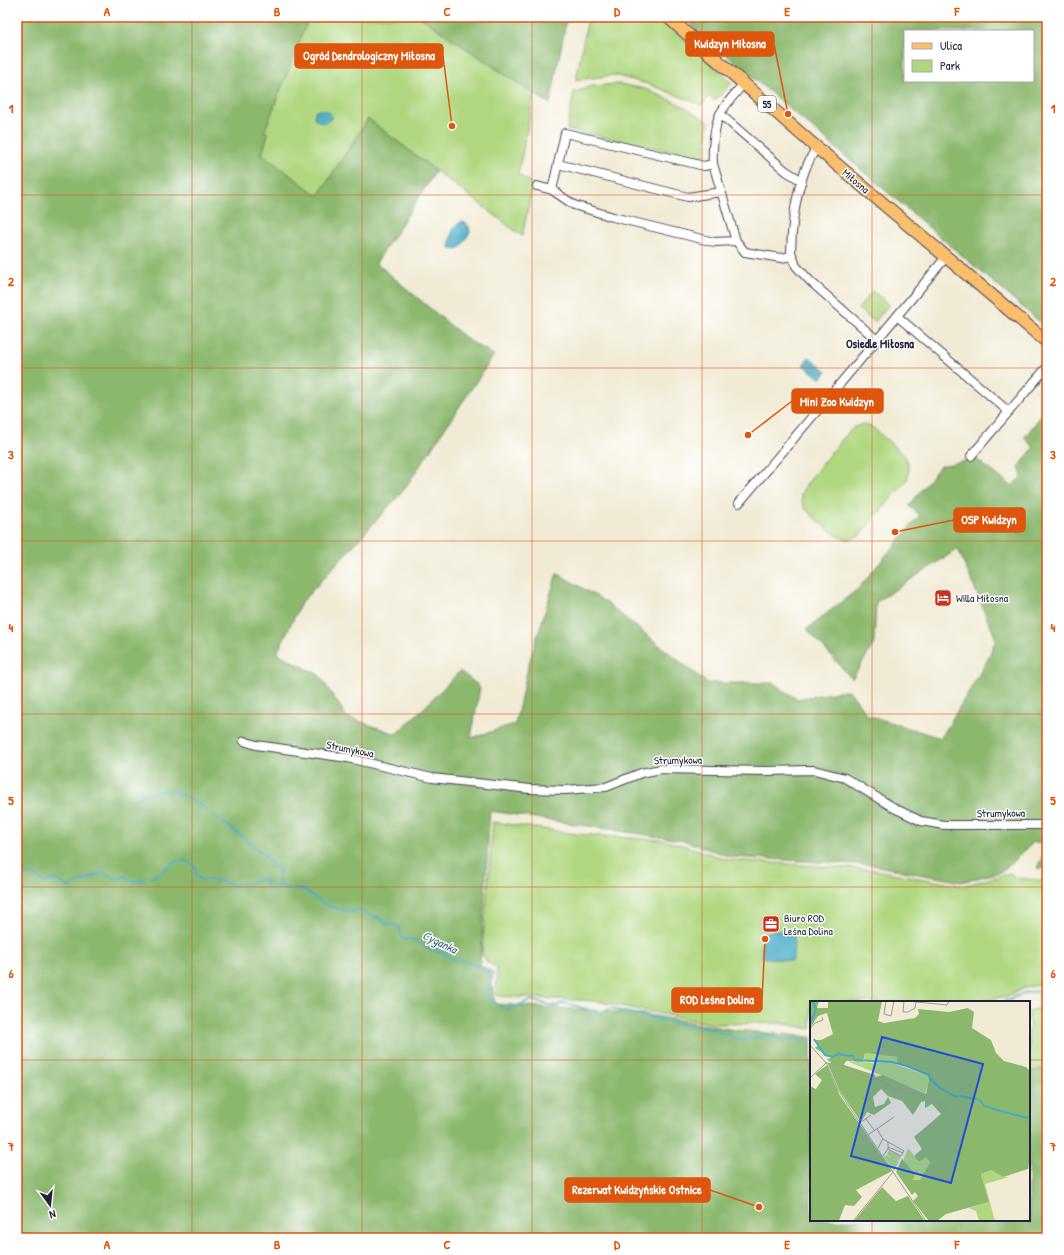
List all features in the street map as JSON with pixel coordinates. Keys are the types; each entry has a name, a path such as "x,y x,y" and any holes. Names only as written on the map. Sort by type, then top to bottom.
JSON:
{"main road":[{"name":"Miłosna","path":"668,17 817,147 1047,342"}],"street":[{"path":"744,84 720,114 712,154 713,164 736,242 745,252 781,258 792,256"},
{"path":"720,114 786,171 802,181"},
{"path":"552,190 565,133 704,166 713,164"},
{"path":"817,147 810,157 802,181 792,224 792,256 796,266 823,294 877,340"},
{"path":"558,164 688,197 721,192"},
{"path":"537,186 552,190 574,205 613,217 714,242 736,242"},
{"path":"739,504 946,257"},
{"path":"897,316 1008,411"},
{"path":"971,456 1047,367"},
{"name":"Strumykowa","path":"244,741 348,758 432,778 530,789 565,790 606,787 641,773 661,769 766,771 814,770 845,778 896,809 921,821 944,825 1047,825"}],"green space":[{"path":"17,17 309,17 264,132 268,133 262,154 318,196 368,119 436,171 376,263 468,340 494,355 403,491 301,603 277,653 319,675 347,717 396,734 460,671 480,687 471,738 515,724 529,663 557,573 604,601 707,683 773,683 797,699 849,690 867,715 941,738 987,661 996,639 958,549 876,602 874,644 852,679 807,629 858,589 920,515 909,506 940,466 976,459 1012,486 1022,476 1019,467 1034,447 1024,438 1047,408 1047,844 1034,842 1001,872 961,882 872,865 731,857 685,841 490,811 480,968 490,972 495,1004 643,1014 734,1030 810,1037 810,1221 1030,1221 1030,1072 1047,1068 1047,1238 17,1238"},
{"path":"309,17 420,17 534,94 518,174 533,184 522,236 368,119 318,196 262,154 268,134 264,132"},
{"path":"420,17 567,17 550,104 534,94"},
{"path":"588,17 658,17 732,83 714,101 709,96 702,105 651,85 614,75 576,80"},
{"path":"682,17 1047,17 1047,328"},
{"path":"619,84 645,89 679,104 709,122 704,158 567,130 574,92 593,86"},
{"path":"872,291 889,304 875,322 858,309"},
{"path":"863,424 872,427 904,455 908,462 909,469 907,480 860,535 845,539 829,530 804,507 801,495 816,472 842,439 854,427"},
{"path":"493,822 577,834 661,840 686,846 729,860 875,870 962,886 1011,873 1015,878 1047,881 1047,983 1025,988 1008,996 980,1001 810,1001 810,1029 780,1023 713,1024 596,1001 499,996 496,994 497,968 487,962 482,954"},
{"path":"1047,847 1047,869 1037,868"},
{"path":"1047,1007 1047,1068 1030,1072 1030,1011"}],"water":[{"path":"320,110 330,113 332,116 331,119 323,123 315,119 315,111"},
{"path":"461,222 466,223 469,226 470,232 460,248 450,248 453,230 455,226"},
{"path":"809,357 827,371 821,379 803,365"},
{"path":"772,931 795,931 792,961 762,957 762,936 765,933"}],"waterway":[{"path":"133,799 163,790 187,797 208,810"},
{"path":"214,816 256,848 270,861 273,867 279,867 279,886"},
{"name":"Cyganka","path":"150,878 157,875 173,863 183,860 189,862 196,868 196,876 201,880 214,880 234,885 249,884 260,879 265,880 268,888 279,886 290,889 300,889 331,907 350,912 359,910 362,911 366,914 379,918 387,924 395,925 399,928 403,939 413,939 428,948 447,955 453,960 486,968 493,973 488,992 489,999 507,1010 532,1000 556,1006 564,1003 597,1012 613,1008 620,1011 694,1027 699,1026 743,1040 762,1036 769,1036 778,1039 810,1040"},
{"name":"Cyganka","path":"17,878 25,874 30,874 39,877 41,881 46,883 53,879 69,887 104,872 116,880 125,876 133,881 145,879"},
{"name":"Cyganka","path":"1005,1001 1024,993 1047,990"}],"place":[{"name":"Kwidzyn Miłosna","path":"788,114"},
{"name":"Ogród Dendrologiczny Miłosna","path":"452,126"},
{"name":"Mini Zoo Kwidzyn","path":"748,435"},
{"name":"OSP Kwidzyn","path":"895,532"},
{"name":"Willa Miłosna","path":"943,598"},
{"name":"Biuro ROD Leśna Dolina","path":"771,924"},
{"name":"ROD Leśna Dolina","path":"765,939"},
{"name":"Rezerwat Kwidzyńskie Ostnice","path":"759,1207"}],"district":[{"name":"Osiedle Miłosna","path":"880,343"}]}
